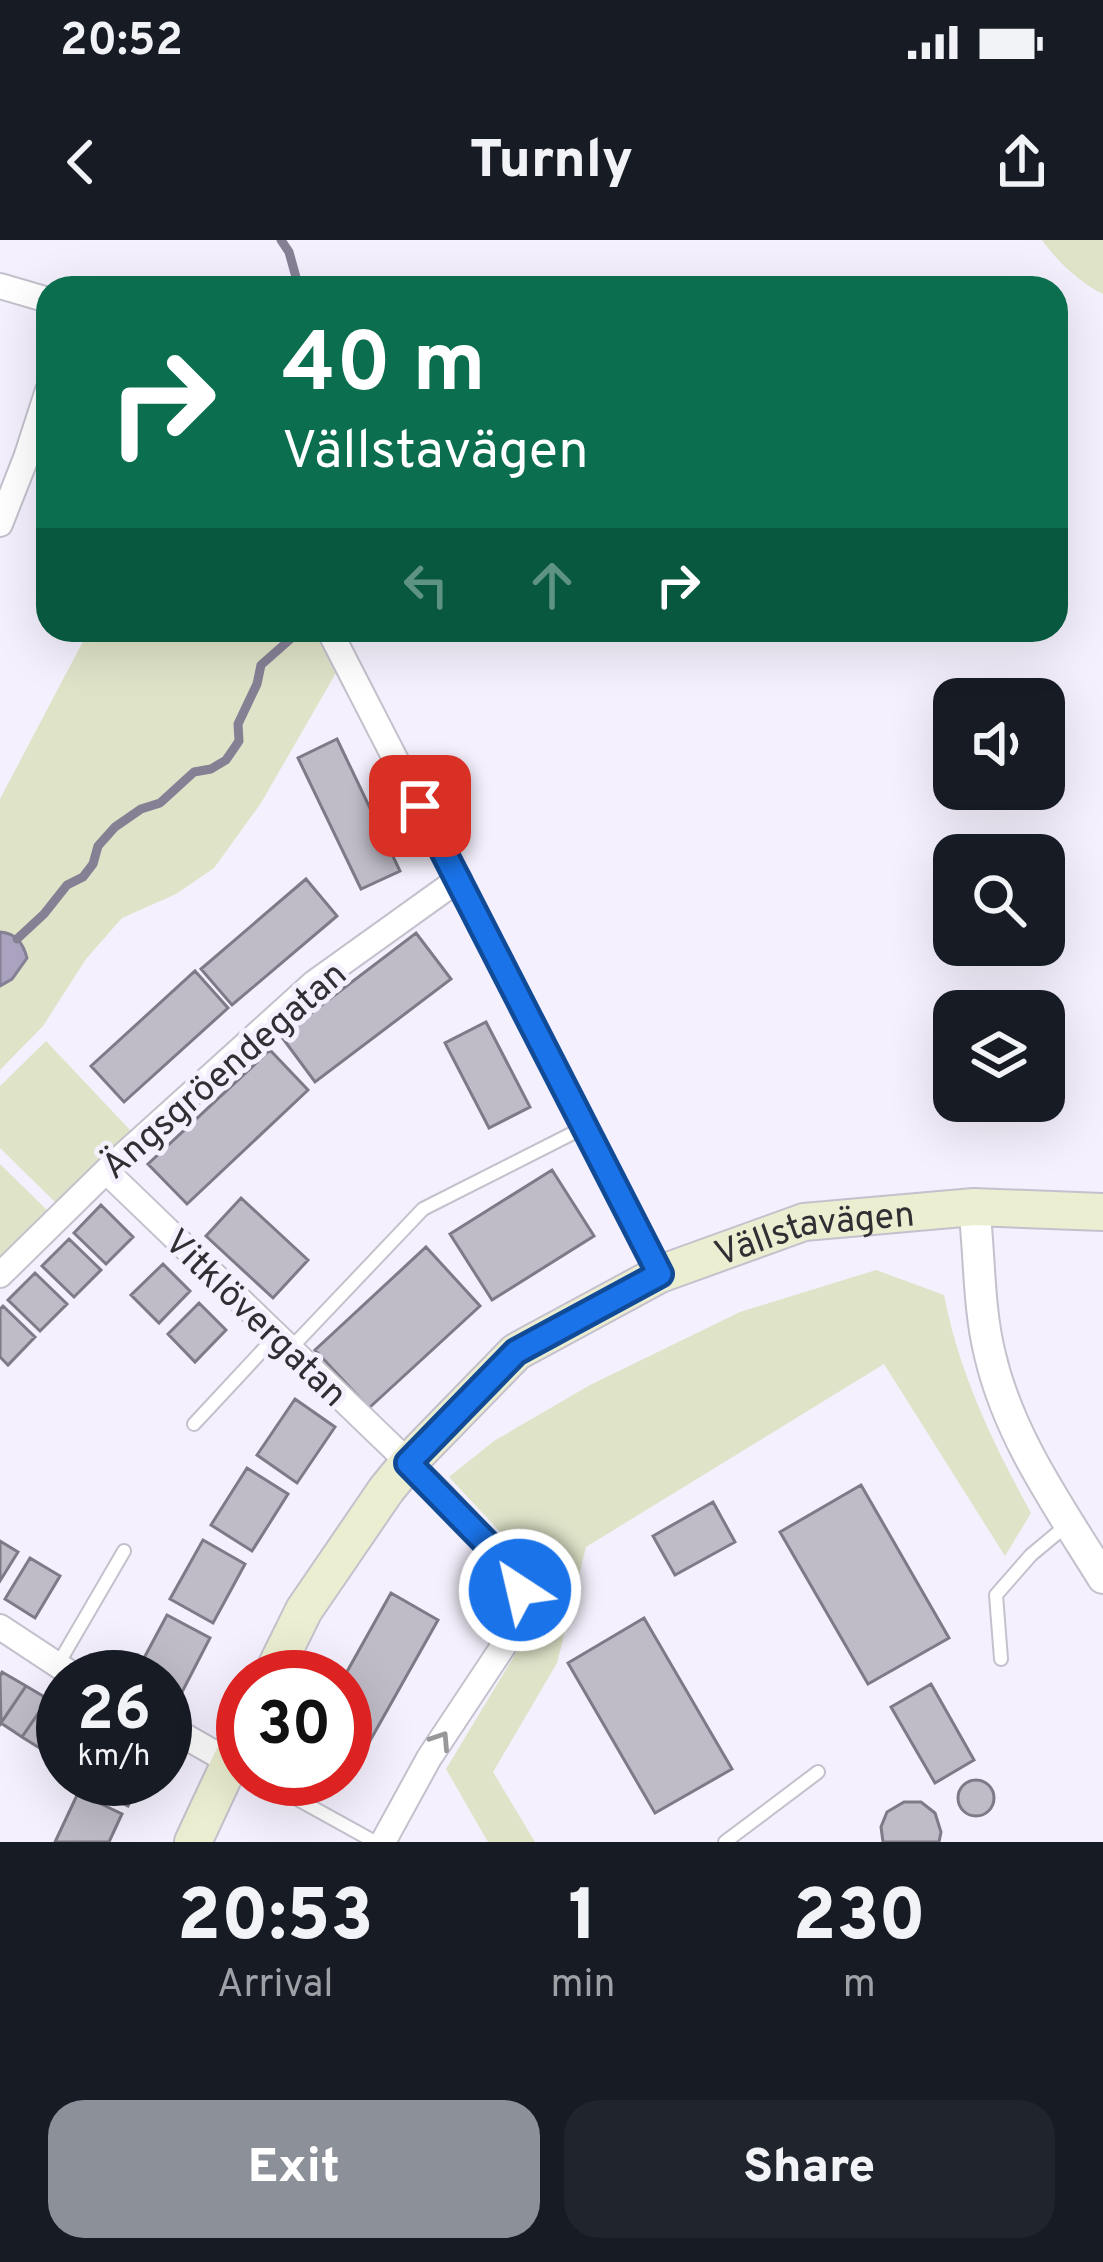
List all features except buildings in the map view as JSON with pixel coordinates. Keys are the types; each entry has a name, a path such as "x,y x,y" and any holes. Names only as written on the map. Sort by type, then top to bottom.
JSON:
{"main road":[{"name":"Vällstavägen","path":"284,1650 304,1610 386,1490 516,1352 660,1274 804,1222 974,1207 1103,1213"},
{"path":"193,1842 216,1805"}],"street":[{"path":"0,286 36,296"},
{"path":"0,524 36,427"},
{"path":"335,642 660,1274"},
{"name":"Ängsgröendegatan","path":"0,1275 106,1171 314,983 459,879"},
{"name":"Vitklövergatan","path":"106,1171 408,1463 501,1558 520,1590 514,1630 379,1842"},
{"path":"974,1207 984,1325 1002,1399 1036,1469 1103,1578"},
{"path":"0,1628 36,1652"}],"lane":[{"path":"194,1424 423,1209 585,1127"},
{"path":"1001,1659 996,1595 1031,1555 1068,1524"},
{"path":"77,1650 124,1552"},
{"path":"725,1842 818,1772"},
{"path":"319,1806 379,1842"}],"green space":[{"path":"1042,240 1103,240 1103,294 1070,271"},
{"path":"83,642 333,642 344,659 261,803 214,868 176,894 122,918 86,959 43,1026 0,1070 0,799"},
{"path":"46,1041 131,1131 56,1203 0,1148 0,1086"},
{"path":"0,1164 48,1211 0,1260"},
{"path":"876,1270 944,1295 979,1407 1031,1513 1005,1556 884,1364 586,1547 557,1663 493,1772 535,1842 488,1842 446,1769 531,1628 535,1588 519,1552 449,1477 494,1441 590,1385 740,1312"}],"shaded area":[{"path":"0,932 18,940 27,958 12,979 0,986"}],"waterway":[{"path":"281,240 296,276"},
{"path":"17,939 67,885 83,877 98,846 115,827 141,809 160,803 194,772 226,760 239,741 238,724 261,665 287,642"}],"route":[{"path":"420,806 660,1274 516,1352 408,1463 501,1558 520,1590"}]}
